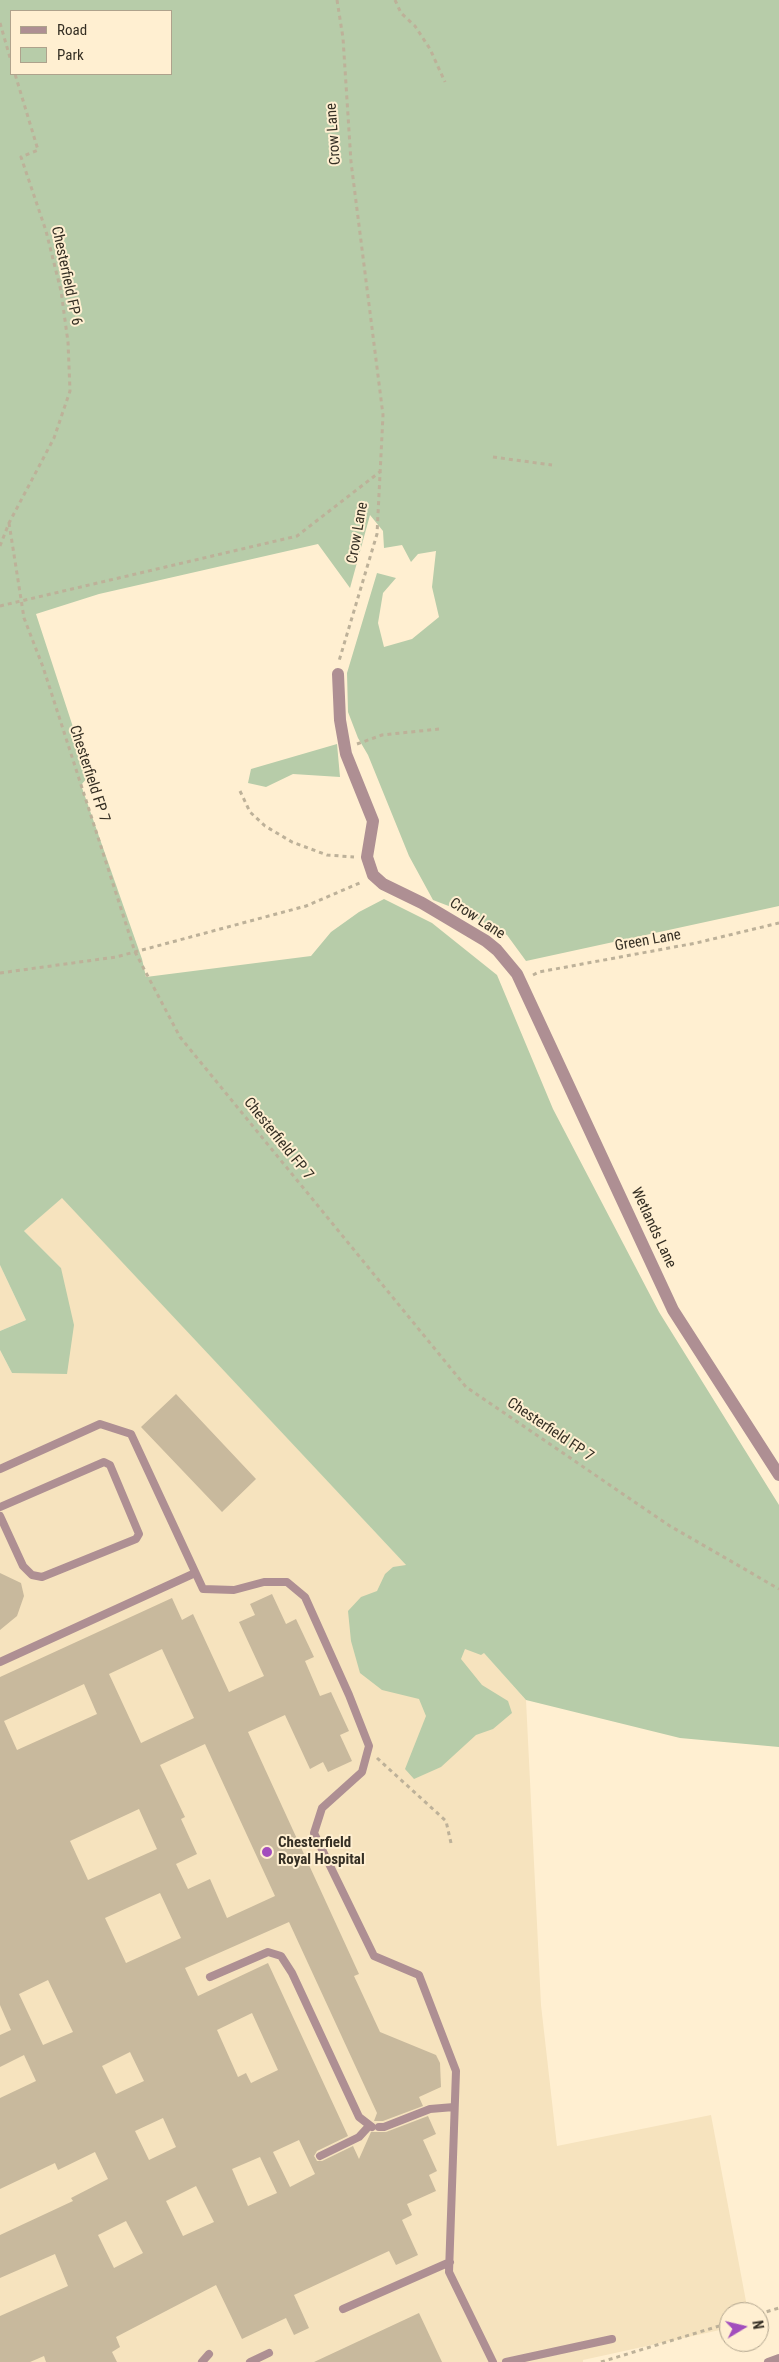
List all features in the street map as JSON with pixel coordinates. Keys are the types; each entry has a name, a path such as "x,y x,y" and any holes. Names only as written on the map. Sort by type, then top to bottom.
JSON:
{"street":[{"path":"338,674 338,699 345,748 374,821 368,857"},
{"name":"Crow Lane","path":"368,857 374,875 383,884 422,903 486,941 497,950 522,982"},
{"name":"Wetlands Lane","path":"522,982 673,1310 779,1475"}],"lane":[{"path":"0,1470 100,1424 131,1434 203,1589 234,1590 264,1582 288,1582 304,1597 350,1695 369,1746 362,1772 322,1808 314,1833 374,1956 419,1974 456,2071 449,2272 493,2362"},
{"path":"0,1507 104,1462 110,1465 139,1534 136,1540 42,1577 32,1575 23,1566 0,1516"},
{"path":"0,1662 195,1573"},
{"path":"210,1977 268,1952 281,1956 292,1973 359,2117 373,2127 384,2127 430,2110 454,2107"},
{"path":"320,2156 359,2137 373,2127"},
{"path":"343,2309 450,2262"},
{"path":"506,2362 612,2339"},
{"path":"250,2362 269,2353"},
{"path":"202,2362 209,2354"},
{"path":"768,2362 779,2358"}],"path":[{"name":"Crow Lane","path":"337,0 343,38 351,162 382,405 382,470 374,549 343,642 338,674"},
{"path":"395,0 401,13 415,26 430,49 446,82"},
{"path":"0,23 10,57"},
{"name":"Chesterfield FP 6","path":"0,546 9,524 54,438 70,391 68,342 61,291 46,231 21,157 38,150 15,75"},
{"path":"493,457 552,465"},
{"path":"0,606 297,536 382,470"},
{"name":"Chesterfield FP 7","path":"9,524 24,618 43,667 135,952 180,1038 466,1387 670,1526 779,1589"},
{"path":"345,748 382,735 439,729"},
{"path":"240,791 255,816 265,826 292,842 327,855 368,857"},
{"path":"0,973 116,957 306,906 364,881"},
{"name":"Green Lane","path":"522,982 539,972 696,943 779,923"},
{"path":"368,1750 446,1821 451,1843"},
{"path":"601,2362 719,2327"}],"shaded area":[{"name":"Chesterfield Royal Hospital","path":"62,1197 408,1567 526,1700 541,2005 557,2146 711,2115 746,2302 719,2302 719,2330 583,2360 583,2362 0,2362 0,1350 12,1373 61,1268 24,1231"},
{"path":"0,1265 26,1320 0,1331"}],"green space":[{"path":"0,0 779,0 779,906 526,961 507,935 467,913 433,900 409,856 368,755 358,738 348,712 347,673 377,573 396,578 383,593 378,623 384,647 412,639 439,617 432,587 436,551 418,554 411,562 402,545 384,548 383,531 370,515 350,588 318,544 99,594 36,614 89,776 81,785 142,959 146,977 311,956 331,932 359,912 384,899 432,923 497,975 553,1109 659,1312 779,1505 779,1747 680,1738 526,1700 484,1653 481,1655 465,1649 461,1659 482,1685 508,1701 512,1713 493,1729 476,1735 441,1767 414,1779 405,1769 426,1716 419,1699 382,1690 360,1673 351,1641 348,1611 361,1597 377,1591 385,1574 393,1567 406,1565 62,1198 24,1231 61,1268 74,1325 67,1374 12,1373 0,1350 0,1331 26,1320 0,1265"},
{"path":"337,744 340,777 293,774 266,787 248,783 251,769"}],"building":[{"path":"176,1394 256,1479 222,1512 141,1427"},
{"path":"0,1573 21,1583 24,1596 17,1616 0,1630"},
{"name":"Chesterfield Royal Hospital","path":"272,1594 286,1624 296,1619 314,1657 305,1661 320,1696 331,1692 349,1731 340,1735 352,1761 328,1772 323,1762 310,1769 285,1715 248,1732 359,1974 354,1976 380,2032 436,2055 440,2063 441,2087 419,2097 423,2106 383,2121 374,2121 377,2113 289,1922 185,1968 198,1996 268,1963 348,2136 317,2151 314,2156 317,2161 322,2161 353,2146 359,2159 371,2132 386,2132 428,2116 436,2134 423,2140 437,2171 429,2175 436,2191 407,2204 412,2215 402,2220 418,2255 396,2265 389,2251 294,2295 309,2328 294,2335 286,2318 242,2339 216,2285 116,2337 120,2347 112,2352 117,2362 46,2362 44,2356 30,2362 0,2362 0,2316 68,2286 55,2254 0,2278 0,2235 73,2201 71,2198 108,2179 95,2152 58,2170 55,2163 0,2189 0,2098 36,2081 24,2055 0,2067 0,2035 11,2030 0,2005 0,1677 172,1598 182,1620 193,1614 229,1692 264,1676 239,1622 255,1615 250,1604","holes":["162,1649 194,1718 141,1743 109,1674","84,1684 97,1714 17,1750 4,1721","205,1744 275,1896 227,1918 210,1879 188,1889 176,1864 197,1854 181,1819 185,1817 160,1765","139,1809 157,1849 88,1880 70,1841","160,1893 181,1938 126,1963 105,1918","48,1980 73,2032 43,2045 19,1994","252,2013 278,2070 251,2083 246,2073 238,2077 217,2030","130,2052 144,2081 116,2094 102,2066","163,2118 176,2147 149,2160 135,2131","299,2140 315,2174 290,2187 273,2152","260,2157 277,2193 248,2206 232,2169","196,2186 214,2222 183,2236 166,2201","126,2221 143,2253 114,2268 98,2235"]},
{"path":"419,2313 442,2362 314,2362"}],"place":[{"name":"Chesterfield Royal Hospital","path":"267,1852"}]}
